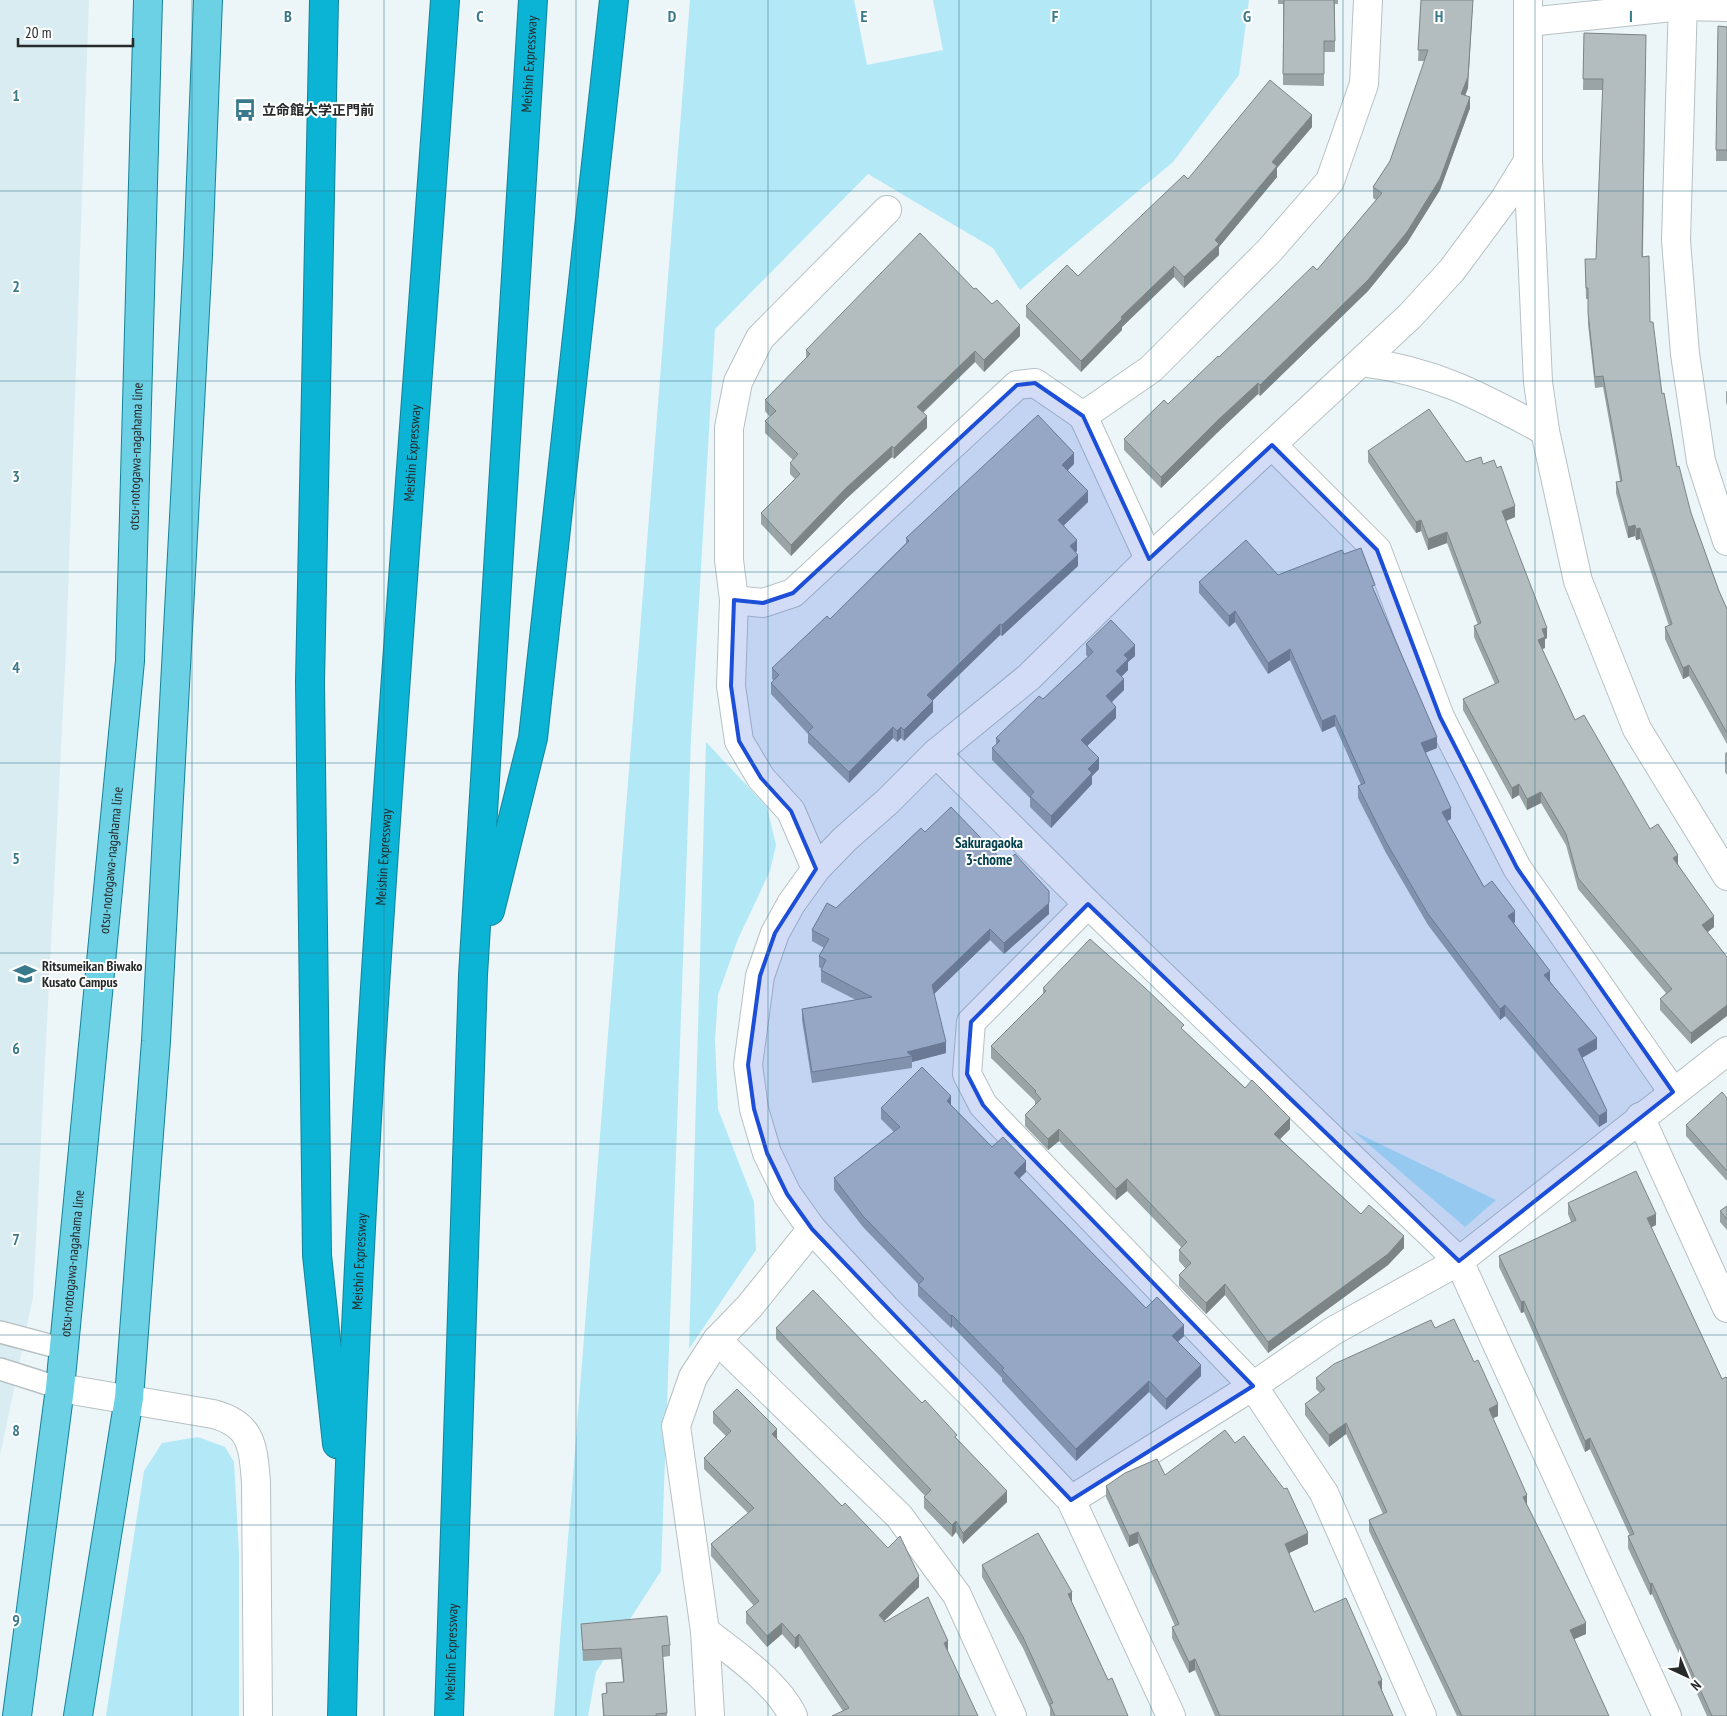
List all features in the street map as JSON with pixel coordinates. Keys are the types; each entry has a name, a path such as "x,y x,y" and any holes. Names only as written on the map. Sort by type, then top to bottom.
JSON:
{"highway":[{"path":"324,0 310,682 317,1255 346,1528"},
{"name":"Meishin Expressway","path":"342,1716 346,1528 378,916 445,0"},
{"name":"Meishin Expressway","path":"449,1716 473,975 533,0"},
{"path":"473,975 534,738 614,0"}],"main road":[{"name":"otsu-notogawa-nagahama line","path":"17,1716 60,1388 130,661 148,0"},
{"path":"78,1716 129,1398 156,1031 198,255 208,0"}],"street":[{"path":"1083,416 1151,369 1269,251 1330,181 1364,84 1368,0"},
{"path":"1682,3 1676,240 1685,354 1701,461 1727,541"},
{"path":"1727,7 1682,3 1528,11 1528,160 1538,382 1546,431 1578,581 1637,729 1727,876"},
{"path":"1171,1716 1070,1500 974,1397 886,1309 812,1229 787,1194 767,1153 754,1109 748,1065 763,968 775,933 791,904 816,869 845,838 887,802 936,753 1029,677 1149,559 1410,316 1452,270 1504,200 1528,160"},
{"path":"816,869 792,810 761,778 738,741 730,686 734,600 729,560 730,428 738,382 760,338 887,210"},
{"path":"1362,362 1395,366 1456,385 1546,431"},
{"path":"734,600 763,603 793,593 1017,385 1035,383 1083,416 1149,559"},
{"path":"1272,445 1377,550 1440,717 1517,868 1673,1092"},
{"path":"936,753 1088,904 1459,1261 1667,1716"},
{"path":"1088,904 971,1022 967,1074 982,1105 1253,1386 1324,1493 1422,1716"},
{"path":"1070,1500 1253,1386 1333,1331 1459,1261 1640,1117 1727,1051"},
{"path":"1640,1117 1727,1308"},
{"path":"710,1716 705,1631 676,1426 693,1377 717,1340 749,1307 812,1229"},
{"path":"717,1340 899,1516 957,1595 1012,1716"},
{"path":"60,1388 129,1398 226,1417 240,1426 250,1441 254,1450 256,1482 258,1716"},
{"path":"705,1631 737,1654 787,1703 793,1716"}],"lane":[{"path":"0,1332 64,1349"},
{"path":"0,1369 60,1388"}],"highlighted area":[{"path":"1035,383 1083,416 1149,559 1272,445 1377,550 1440,717 1517,868 1673,1092 1459,1261 1088,904 971,1022 967,1074 983,1105 1005,1130 1253,1386 1071,1500 812,1229 787,1194 767,1153 754,1109 748,1065 760,976 775,933 816,869 791,811 761,778 739,741 731,686 734,600 763,603 793,593 1017,385"}],"shaded area":[{"name":"Ritsumeikan Biwako Kusato Campus","path":"0,0 89,0 66,651 33,1297 0,1456"},
{"path":"690,0 854,0 867,65 943,50 933,0 1249,0 1239,75 1173,162 1020,290 993,248 868,174 715,329 691,738 661,1571 596,1672 588,1716 554,1716"},
{"path":"706,742 767,807 776,845 770,871 738,939 718,995 715,1040 718,1109 754,1202 756,1250 689,1349"},
{"path":"1353,1131 1496,1200 1465,1227"},
{"path":"198,1437 225,1447 234,1462 239,1553 239,1716 106,1716 144,1471 162,1443"}],"building":[{"path":"1284,0 1334,0 1335,41 1324,41 1324,74 1283,74"},
{"path":"1421,0 1473,0 1468,77 1461,94 1470,97 1440,179 1407,232 1368,280 1260,385 1258,383 1218,420 1161,477 1124,439 1164,400 1168,404 1313,266 1317,270 1382,193 1373,187 1390,161 1428,50 1418,50"},
{"path":"1718,26 1727,27 1727,150 1716,150"},
{"path":"1584,33 1646,35 1642,257 1649,256 1650,322 1653,322 1662,394 1664,393 1677,467 1679,466 1691,513 1727,609 1727,733 1689,665 1683,668 1665,627 1672,624 1640,528 1636,529 1635,525 1628,527 1616,482 1622,481 1603,376 1595,377 1588,313 1588,288 1586,288 1585,259 1596,259 1603,79 1583,79"},
{"path":"1270,80 1312,115 1272,162 1277,166 1215,240 1219,244 1184,277 1174,266 1121,317 1122,319 1081,361 1026,306 1067,265 1078,276 1184,175 1188,179"},
{"path":"920,233 974,289 976,288 992,304 997,300 1020,325 984,360 975,351 917,407 927,416 894,448 892,446 846,488 791,545 761,513 800,474 790,463 798,454 765,421 776,411 765,400 810,354 806,350"},
{"path":"1429,409 1466,462 1481,457 1483,464 1494,460 1497,468 1501,466 1515,506 1502,511 1547,628 1542,629 1545,637 1538,640 1575,720 1584,715 1650,829 1658,824 1678,855 1673,858 1714,916 1702,925 1727,957 1727,1005 1691,1033 1660,999 1672,989 1578,878 1566,834 1541,792 1527,799 1519,784 1512,788 1463,699 1499,682 1474,626 1481,623 1447,532 1428,539 1421,520 1416,522 1368,451"},
{"path":"1038,415 1074,453 1062,465 1088,491 1058,520 1077,540 1070,546 1078,555 1002,625 1000,624 927,695 933,701 904,730 901,727 897,731 893,727 849,772 808,732 813,727 771,683 779,675 772,668 827,616 830,619 909,541 906,538"},
{"path":"1246,540 1278,575 1342,550 1344,554 1361,548 1375,585 1372,586 1437,737 1421,743 1451,808 1442,812 1484,887 1492,881 1515,911 1508,916 1550,971 1544,975 1597,1038 1578,1049 1607,1111 1599,1116 1505,1005 1500,1009 1428,914 1386,842 1358,786 1365,783 1335,715 1322,721 1290,649 1268,663 1235,611 1229,616 1199,582"},
{"path":"1111,620 1135,645 1124,655 1128,659 1116,671 1124,679 1106,696 1116,707 1081,740 1099,758 1088,769 1092,773 1051,816 1030,796 1034,792 992,748 1000,741 996,738 1039,696 1043,699 1093,652 1086,644"},
{"path":"951,807 1005,863 1015,854 1049,891 1049,903 1004,943 990,929 932,985 946,1042 907,1052 912,1056 812,1072 802,1009 872,997 821,970 826,960 819,956 829,939 812,930 827,903 836,908 921,828 925,832"},
{"path":"1090,939 1184,1025 1181,1028 1245,1088 1252,1080 1290,1118 1274,1134 1361,1214 1369,1205 1404,1236 1388,1254 1268,1342 1225,1284 1206,1303 1179,1275 1191,1263 1179,1250 1187,1242 1127,1179 1116,1189 1059,1129 1048,1139 1025,1115 1041,1099 1036,1091 991,1046 1046,991 1043,988"},
{"path":"922,1067 951,1096 947,1101 992,1147 1003,1137 1026,1161 1014,1173 1146,1308 1157,1297 1184,1325 1172,1336 1201,1365 1166,1399 1149,1381 1076,1449 1002,1370 1004,1368 952,1315 918,1285 924,1279 863,1216 834,1178 900,1127 881,1108"},
{"path":"1722,1092 1727,1098 1727,1171 1686,1125"},
{"path":"1636,1171 1656,1214 1647,1218 1722,1379 1727,1378 1727,1716 1712,1716 1652,1583 1650,1584 1628,1536 1634,1534 1590,1438 1585,1441 1524,1301 1521,1302 1499,1256 1576,1220 1568,1203"},
{"path":"1727,1206 1727,1219 1720,1211"},
{"path":"813,1290 922,1403 925,1400 957,1435 955,1437 1007,1491 963,1533 956,1521 952,1525 924,1497 931,1490 776,1328"},
{"path":"1454,1319 1474,1362 1478,1360 1498,1404 1489,1409 1527,1495 1523,1497 1586,1623 1570,1630 1609,1716 1462,1716 1369,1520 1387,1512 1346,1423 1329,1435 1305,1404 1325,1389 1316,1378 1334,1364 1431,1320 1435,1328"},
{"path":"737,1389 777,1429 772,1434 842,1506 845,1503 888,1548 900,1536 919,1576 879,1615 885,1622 928,1597 948,1641 944,1643 978,1716 832,1716 849,1708 799,1634 795,1638 782,1623 767,1636 746,1612 759,1601 711,1544 754,1508 704,1458 731,1431 713,1412"},
{"path":"1225,1430 1235,1443 1244,1436 1284,1489 1287,1488 1308,1533 1285,1544 1314,1612 1346,1598 1382,1680 1378,1682 1393,1716 1220,1716 1195,1659 1189,1662 1172,1627 1179,1624 1138,1532 1129,1536 1106,1486 1125,1473 1157,1459 1165,1475"},
{"path":"1038,1533 1072,1592 1068,1594 1108,1680 1112,1678 1128,1716 1055,1716 1050,1704 1053,1703 1023,1637 982,1565"},
{"path":"667,1616 670,1645 662,1646 667,1713 656,1714 656,1716 604,1716 602,1694 607,1693 606,1683 624,1682 621,1648 583,1650 581,1624"}],"place":[{"name":"立命館大学正門前","path":"245,110"},
{"name":"Ritsumeikan Biwako Kusato Campus","path":"25,974"}],"district":[{"name":"Sakuragaoka 3-chome","path":"989,852"}]}
